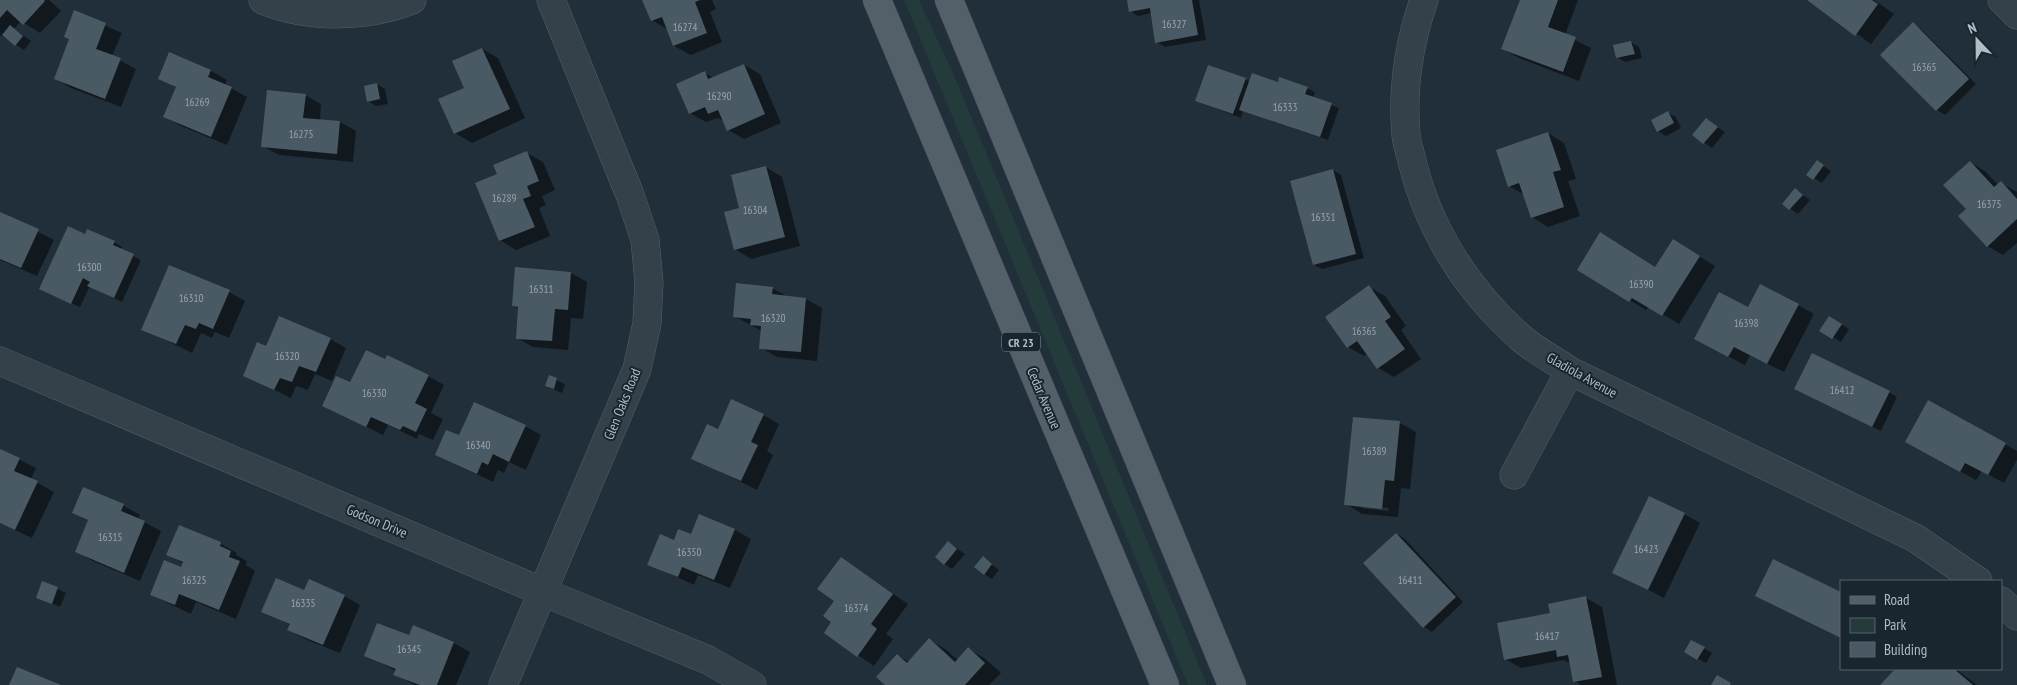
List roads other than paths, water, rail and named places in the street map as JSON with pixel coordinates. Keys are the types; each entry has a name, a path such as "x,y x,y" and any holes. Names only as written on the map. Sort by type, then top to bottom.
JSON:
{"main road":[{"name":"Cedar Avenue","path":"877,0 1164,685"},
{"path":"949,0 1232,685"}],"street":[{"path":"263,0 281,7 342,14 371,12 412,0"},
{"name":"Glen Oaks Road","path":"503,685 637,369 647,323 649,282 645,240 630,195 551,0"},
{"path":"2002,0 2017,15"},
{"name":"Gladiola Avenue","path":"1422,1 1409,52 1406,136 1417,178 1431,218 1453,260 1484,301 1521,338 1570,371 1915,538 1977,580"},
{"name":"Godson Drive","path":"0,360 543,592 708,660 752,685"},
{"path":"1514,475 1570,371"},
{"path":"2002,602 2017,616"}]}
